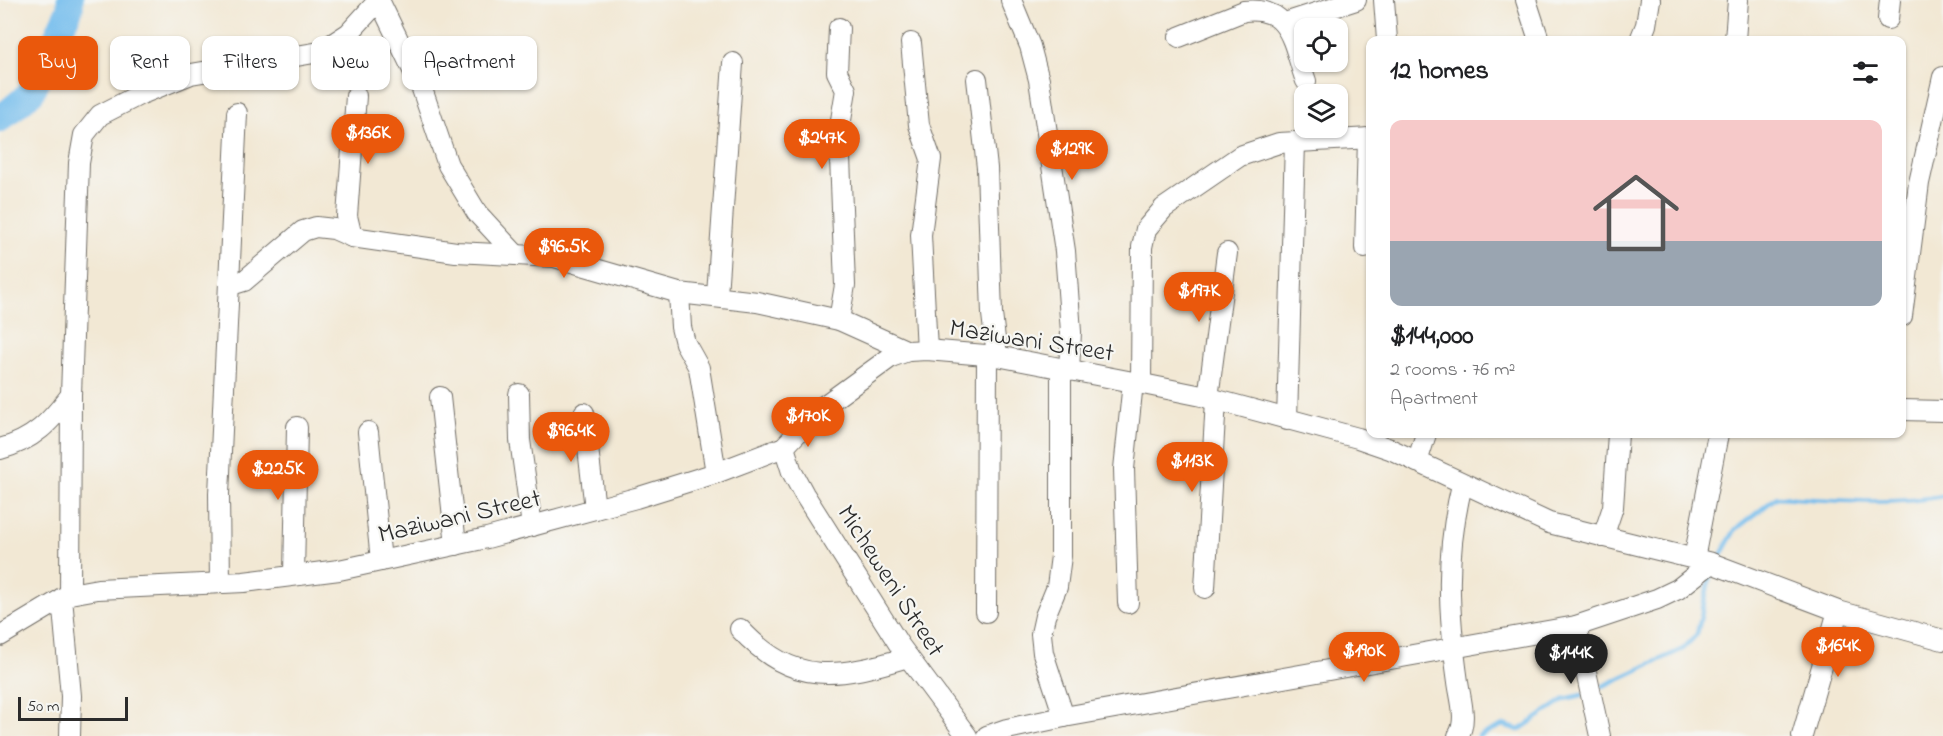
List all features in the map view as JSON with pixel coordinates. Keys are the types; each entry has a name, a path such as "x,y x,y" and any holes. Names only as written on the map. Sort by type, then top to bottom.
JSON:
{"street":[{"path":"70,736 71,696 66,596 71,395 80,154 84,135 92,123 100,115 138,95 191,74 320,52 349,33 379,0 422,89 448,165 477,213 516,255"},
{"path":"1011,0 1030,46 1039,80 1065,251 1071,332 1065,370 1061,556 1057,587 1045,616 1041,634 1043,653 1064,717"},
{"path":"1285,23 1356,0"},
{"path":"1384,0 1387,36"},
{"path":"1526,0 1538,36"},
{"path":"1642,36 1650,0"},
{"path":"1735,36 1738,0"},
{"path":"1179,37 1244,10 1264,10 1279,16 1285,23 1306,81"},
{"path":"838,28 837,72 846,90 839,132 845,285 839,320"},
{"path":"231,285 244,281 303,231 316,227 334,229 352,237 456,252 554,257 679,293 717,295 839,320 918,351 921,235 931,159 919,125 911,43"},
{"path":"717,295 732,63"},
{"path":"1906,285 1919,183 1943,77"},
{"path":"977,79 987,168 992,314 986,612"},
{"path":"352,237 347,216 356,96"},
{"path":"220,583 219,494 231,285 237,113"},
{"path":"1128,603 1124,469 1137,383 1141,271 1146,229 1164,208 1240,156 1279,143 1366,138"},
{"path":"1287,420 1295,142"},
{"path":"1365,248 1366,226"},
{"path":"1205,588 1212,399 1227,253"},
{"path":"679,293 681,327 685,343 699,368 716,473"},
{"name":"Maziwani Street","path":"0,636 66,596 98,589 220,583 294,576 381,561 456,545 596,509 716,473 784,447 821,408 891,357 918,351 992,355 1137,383 1212,399 1358,438 1417,462 1462,485 1549,523 1710,563 1838,610 1943,640"},
{"path":"519,394 520,440 531,526"},
{"path":"0,449 32,437 44,428 71,395"},
{"path":"440,397 456,545"},
{"path":"1906,410 1943,411"},
{"path":"585,414 596,509"},
{"path":"294,576 297,427"},
{"path":"368,432 381,561"},
{"path":"1417,462 1424,438"},
{"path":"1596,535 1613,507 1618,438"},
{"path":"987,736 1007,729 1064,717 1576,626 1657,599 1678,589 1710,563 1718,438"},
{"name":"Micheweni Street","path":"784,447 792,472 804,494 908,657 967,736"},
{"path":"1458,736 1462,717 1453,649 1448,559 1453,519 1462,485"},
{"path":"1802,736 1838,610"},
{"path":"1576,626 1600,736"},
{"path":"740,628 771,657 812,672 858,672 908,657"}],"waterway":[{"path":"0,119 31,93 70,8 70,0"},
{"path":"1718,560 1735,530 1777,497 1881,502 1943,496"},
{"path":"1603,686 1683,649 1697,634 1711,572"},
{"path":"1479,736 1503,725 1519,730 1565,699 1582,695"}]}
